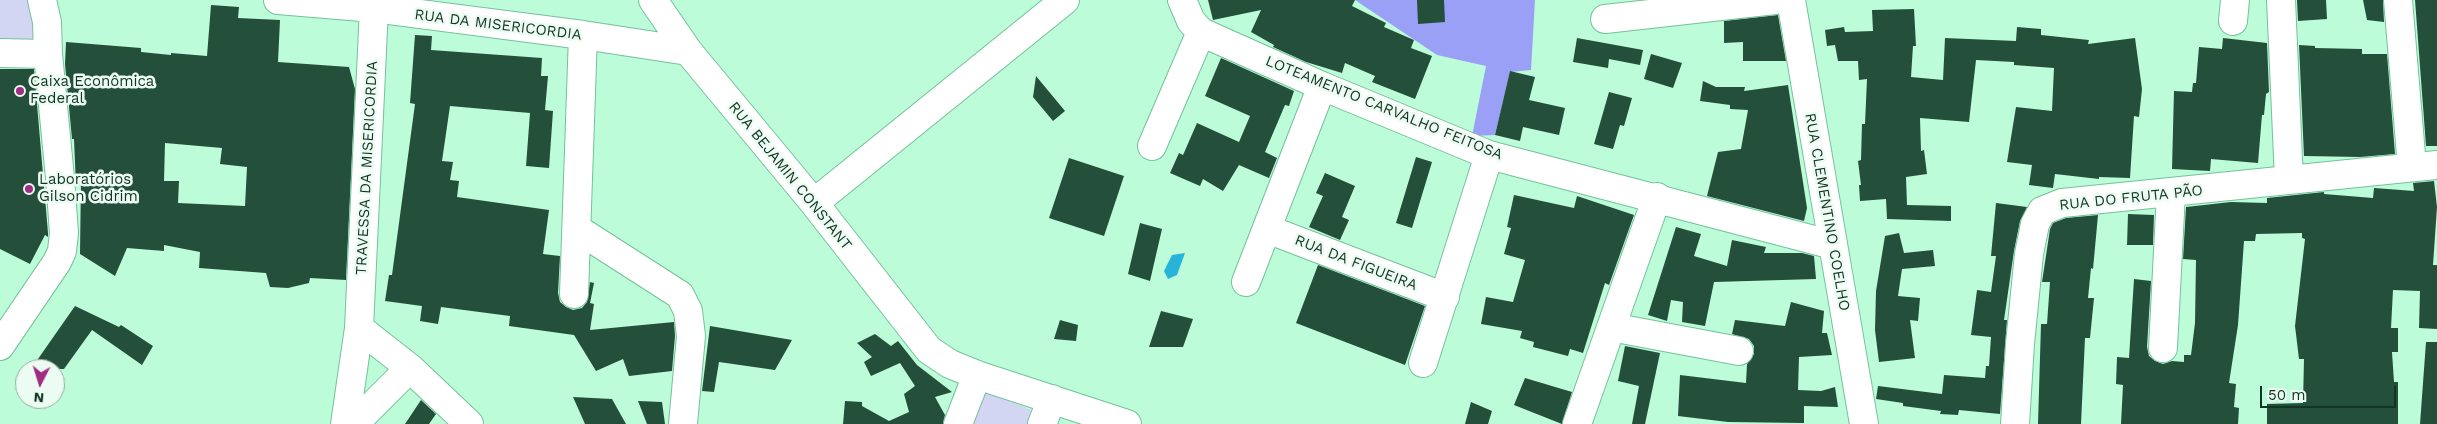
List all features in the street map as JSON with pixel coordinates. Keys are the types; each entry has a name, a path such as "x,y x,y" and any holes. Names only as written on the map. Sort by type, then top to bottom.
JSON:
{"street":[{"name":"RUA DA MISERICORDIA","path":"278,0 374,8 401,7 688,51"},
{"name":"RUA BEJAMIN CONSTANT","path":"653,0 688,51 814,203 929,350 950,364 977,375 1047,412 1127,424"},
{"path":"814,203 1065,0"},
{"path":"1152,146 1201,32 1191,22 1182,0"},
{"path":"1605,19 1774,0"},
{"name":"RUA CLEMENTINO COELHO","path":"1791,0 1864,424"},
{"path":"2280,0 2289,180"},
{"path":"2398,0 2424,166"},
{"path":"0,346 58,262 62,251 62,196 48,54 47,7"},
{"name":"TRAVESSA DA MISERICORDIA","path":"345,424 359,328 374,8"},
{"name":"LOTEAMENTO CARVALHO FEITOSA","path":"1201,32 1322,86 1489,155 1657,197 1833,245"},
{"path":"574,294 578,229 583,34"},
{"path":"0,53 48,54"},
{"path":"1246,282 1322,86"},
{"path":"1423,362 1489,155"},
{"name":"RUA DO FRUTA PÃO","path":"2015,424 2020,344 2029,254 2034,224 2042,210 2062,203 2424,166"},
{"path":"2162,348 2171,193"},
{"path":"1577,424 1657,197"},
{"path":"578,229 680,295 688,311 691,336 683,424"},
{"name":"RUA DA FIGUEIRA","path":"1267,229 1445,297"},
{"path":"1611,327 1739,351"},
{"path":"359,328 410,368 469,424"},
{"path":"354,424 410,368"},
{"path":"958,424 977,375"}],"shaded area":[{"path":"0,0 39,0 42,49 0,49"},
{"path":"1355,0 1535,0 1531,70 1510,72 1495,135 1472,136 1486,66 1437,55"},
{"path":"1185,253 1177,275 1168,279 1164,271 1172,255"},
{"path":"977,389 1037,412 1032,424 964,424"}],"building":[{"path":"1208,0 1355,0 1352,6 1386,23 1384,27 1414,40 1411,48 1432,56 1415,99 1372,82 1375,76 1345,63 1342,73 1306,62 1273,47 1274,45 1251,32 1261,10 1213,20"},
{"path":"1417,0 1444,0 1445,22 1418,24"},
{"path":"2297,0 2326,0 2327,19 2298,21"},
{"path":"2363,0 2383,0 2384,22 2367,20"},
{"path":"2415,0 2437,0 2437,146 2426,146"},
{"path":"211,5 239,7 238,18 280,20 278,62 349,67 355,89 346,280 310,278 309,283 288,288 270,287 266,273 199,268 200,252 164,245 164,251 127,248 115,276 80,254 81,177 76,186 74,139 72,139 65,64 66,42 141,48 141,52 171,55 171,53 207,56","holes":["165,143 222,148 220,164 247,167 245,206 178,203 179,181 164,181"]},
{"path":"1914,9 1916,46 1913,46 1911,77 1943,80 1945,38 2016,41 2017,27 2041,29 2041,35 2089,40 2088,44 2135,38 2142,89 2139,117 2134,116 2130,178 2099,177 2099,179 2055,174 2053,188 2029,185 2032,165 2007,162 2016,107 2052,111 2054,68 2014,65 2014,62 1976,60 1969,122 1920,118 1921,151 1924,150 1927,174 1906,177 1907,205 1951,206 1951,221 1887,219 1886,199 1860,201 1859,185 1861,185 1858,161 1861,160 1862,124 1865,124 1867,79 1859,80 1858,61 1838,61 1835,45 1827,46 1825,30 1844,27 1845,32 1873,31 1872,10"},
{"path":"1778,15 1786,61 1743,61 1743,42 1724,43 1724,21"},
{"path":"415,35 432,36 431,50 542,58 541,76 548,76 545,110 553,111 549,168 526,166 530,113 450,106 442,161 453,162 450,180 459,181 457,197 549,210 543,254 560,256 558,293 560,302 566,307 573,310 582,308 587,302 590,282 594,283 590,303 594,304 590,330 674,322 675,336 672,371 629,376 623,359 596,371 574,335 509,326 510,316 441,307 438,324 420,321 422,306 385,301 389,275 392,275 415,104 410,103"},
{"path":"1577,38 1643,50 1640,65 1609,59 1608,68 1573,62"},
{"path":"2223,38 2267,43 2269,92 2266,94 2264,115 2262,115 2258,163 2211,159 2210,171 2172,169 2174,91 2192,92 2193,83 2196,83 2199,47 2222,49"},
{"path":"2299,45 2315,46 2315,48 2362,49 2362,54 2387,54 2395,154 2360,157 2304,156"},
{"path":"1651,54 1682,63 1673,88 1644,79"},
{"path":"1221,58 1294,91 1289,106 1285,105 1265,152 1277,158 1269,178 1239,165 1223,191 1203,179 1200,186 1170,173 1179,153 1183,155 1197,123 1239,142 1250,116 1205,96"},
{"path":"0,69 34,69 48,237 45,235 30,264 0,249"},
{"path":"1510,71 1535,77 1529,100 1565,108 1559,135 1523,127 1520,141 1495,135"},
{"path":"1036,76 1065,111 1053,121 1033,97"},
{"path":"1703,81 1716,87 1745,87 1744,91 1788,85 1807,208 1804,221 1707,196 1718,152 1741,149 1748,110 1730,109 1730,105 1700,101"},
{"path":"1609,92 1632,98 1624,126 1620,125 1613,149 1594,144"},
{"path":"1416,157 1432,162 1412,228 1396,223"},
{"path":"1069,158 1124,176 1104,236 1049,218"},
{"path":"1325,173 1355,186 1342,217 1349,220 1340,240 1309,227 1323,196 1316,193"},
{"path":"2434,181 2437,207 2433,265 2437,265 2437,329 2419,328 2420,291 2393,290 2391,328 2398,328 2398,352 2392,352 2394,382 2398,382 2398,424 2267,424 2267,404 2303,403 2304,359 2299,359 2295,326 2305,239 2302,238 2302,233 2256,234 2255,241 2244,241 2238,325 2229,383 2236,384 2234,407 2239,408 2238,424 2121,424 2123,385 2116,384 2117,357 2129,358 2134,279 2151,281 2147,347 2149,356 2163,364 2172,361 2184,362 2184,355 2191,355 2195,323 2196,260 2183,259 2186,207 2231,202 2267,203 2267,198 2324,192 2324,194 2373,198 2374,188 2414,191 2413,183"},
{"path":"1514,195 1574,208 1577,196 1634,215 1609,285 1605,283 1583,353 1570,349 1568,356 1533,347 1534,342 1520,338 1522,331 1481,324 1486,297 1513,302 1525,260 1504,254 1511,228 1507,227"},
{"path":"1996,203 2027,207 2020,221 2004,320 2007,320 2000,414 1959,410 1958,415 1940,414 1941,411 1903,406 1903,403 1876,399 1878,386 1942,394 1944,375 1985,378 1986,366 1989,366 1991,337 1971,335 1977,290 1991,292 1996,256 1991,256"},
{"path":"2128,214 2154,215 2153,245 2127,245"},
{"path":"2098,215 2088,298 2094,298 2090,338 2085,338 2081,424 2038,424 2041,324 2047,324 2050,282 2042,282 2050,229 2053,223 2066,218"},
{"path":"1140,223 1162,229 1150,281 1128,274"},
{"path":"1676,227 1701,234 1694,256 1727,266 1732,240 1766,247 1764,253 1802,253 1814,256 1816,279 1714,282 1705,326 1682,322 1683,302 1671,300 1667,321 1648,315"},
{"path":"1899,233 1904,253 1933,250 1935,266 1902,269 1898,296 1920,298 1918,321 1910,320 1915,358 1879,362 1875,330 1876,291 1885,236"},
{"path":"1318,265 1425,306 1405,365 1296,323"},
{"path":"1791,302 1824,311 1822,333 1827,333 1832,355 1799,357 1798,390 1821,391 1835,387 1838,407 1804,406 1804,423 1728,422 1678,416 1680,375 1746,383 1747,364 1754,354 1754,346 1749,339 1732,334 1735,320 1785,326"},
{"path":"75,306 119,327 121,325 153,346 142,365 92,330 65,368 65,359 38,359"},
{"path":"1161,311 1193,319 1183,347 1149,347"},
{"path":"1060,320 1078,325 1076,341 1054,339"},
{"path":"710,326 792,340 775,370 719,362 714,392 702,391"},
{"path":"875,334 891,346 898,341 917,365 952,392 935,397 945,415 943,424 843,424 845,401 862,402 862,406 889,421 909,412 904,394 915,386 900,363 871,376 864,362 872,357 857,343"},
{"path":"2426,342 2437,342 2437,424 2420,424"},
{"path":"1625,346 1660,353 1645,424 1632,424 1639,386 1618,381"},
{"path":"1525,378 1572,392 1562,424 1514,405"},
{"path":"573,397 612,399 626,424 585,424"},
{"path":"421,400 436,414 429,424 405,424"},
{"path":"638,401 662,402 665,424 647,424"},
{"path":"1471,402 1492,411 1488,424 1465,424"}],"place":[{"name":"Caixa Econômica Federal","path":"20,91"},
{"name":"Laboratórios Gilson Cidrim","path":"29,189"}]}
